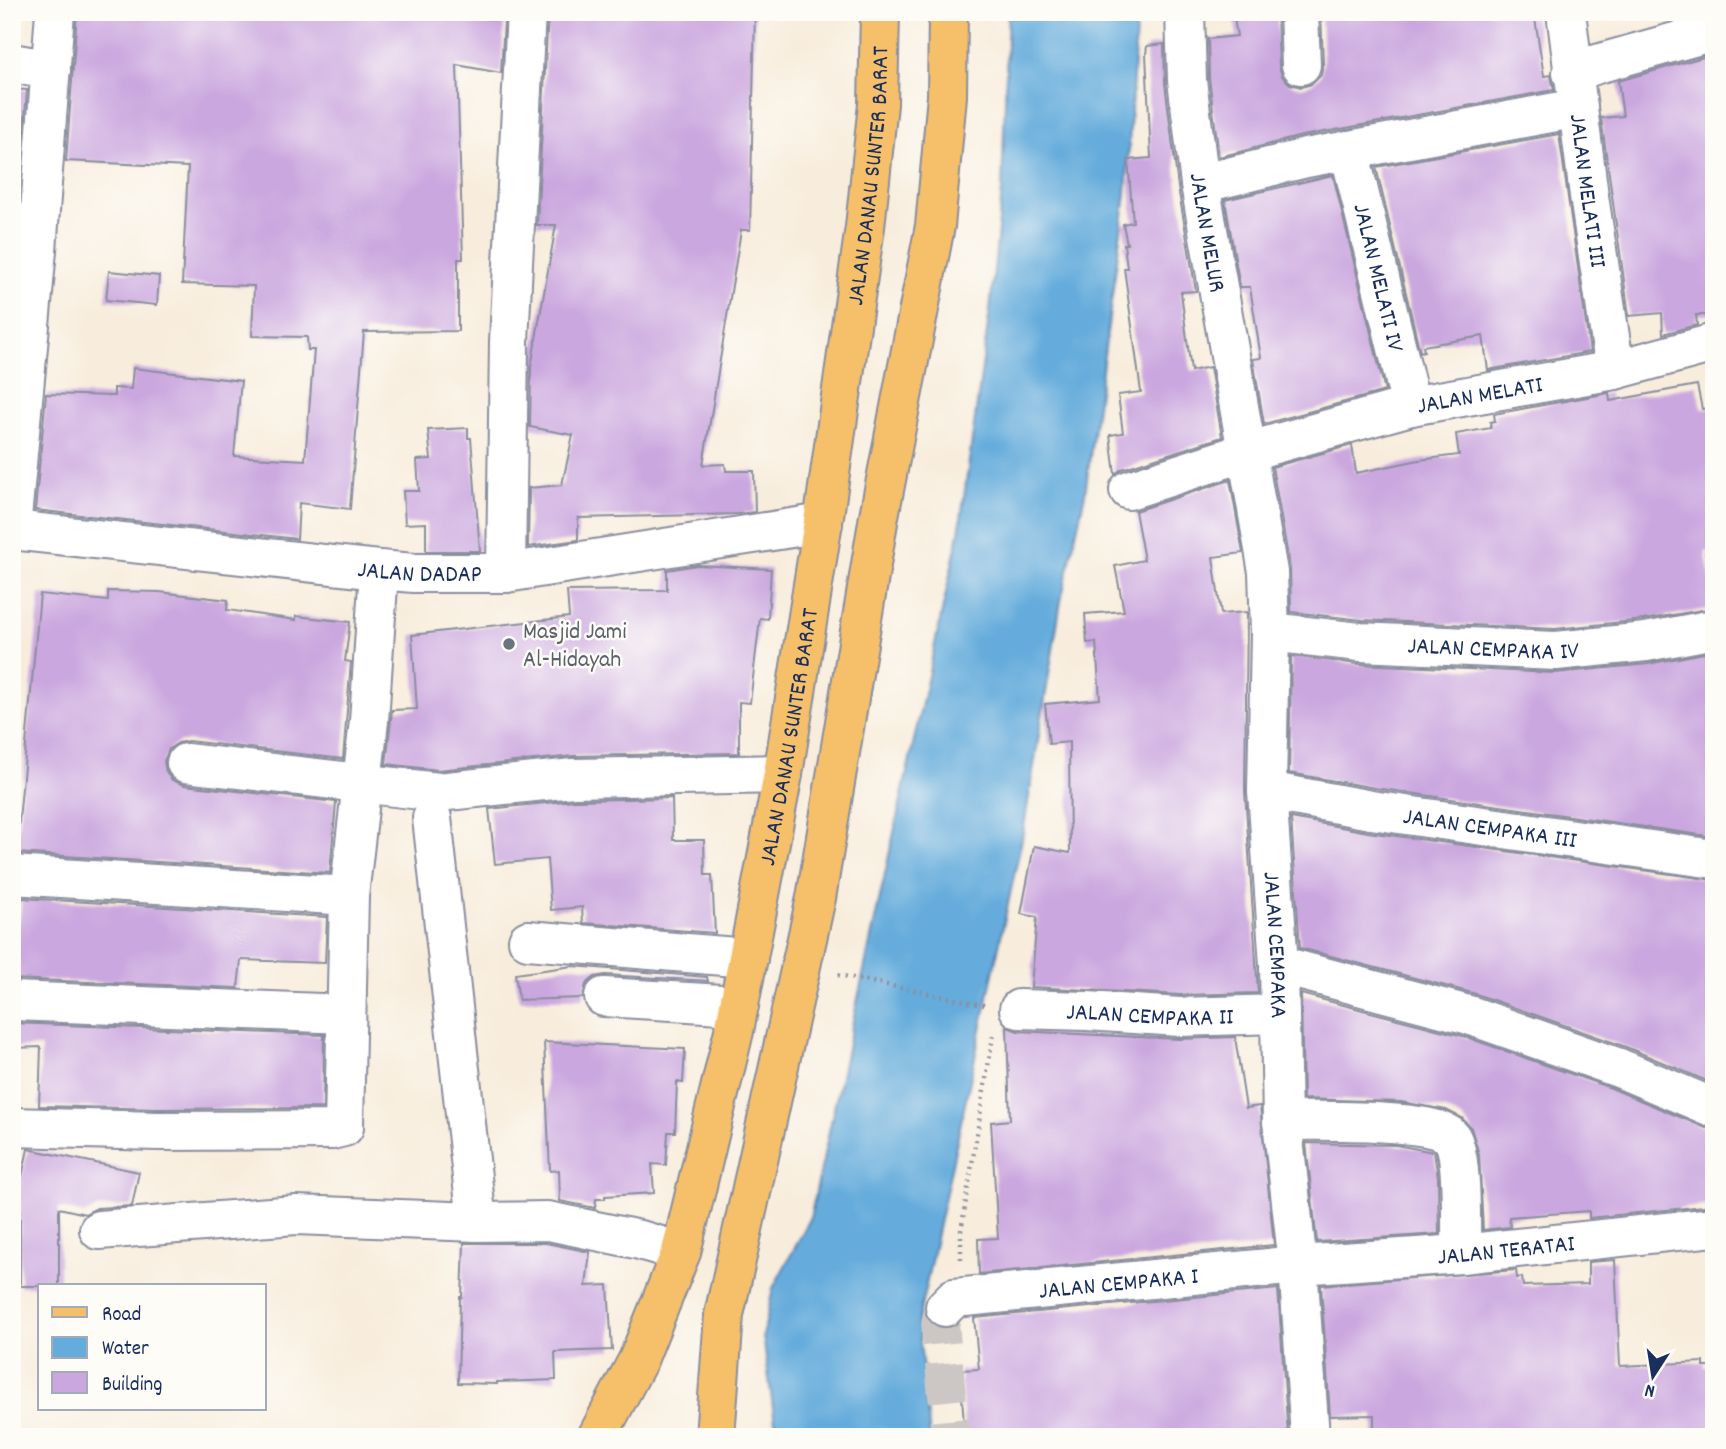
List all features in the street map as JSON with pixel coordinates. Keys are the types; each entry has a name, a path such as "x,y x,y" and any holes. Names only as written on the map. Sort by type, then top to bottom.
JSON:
{"main road":[{"name":"JALAN DANAU SUNTER BARAT","path":"597,1437 638,1360 681,1252 739,1005 783,774 824,516 865,227 878,104 880,12"},
{"path":"715,1437 724,1315 816,898 879,516 935,226 947,96 948,12"},
{"path":"824,516 879,516"}],"street":[{"path":"12,518 25,249 51,70 55,12"},
{"path":"506,573 509,341 526,12"},
{"name":"JALAN MELUR","path":"1185,12 1187,80 1200,184 1246,452"},
{"path":"1299,12 1301,65"},
{"name":"JALAN MELATI III","path":"1566,12 1589,196 1615,370"},
{"path":"1200,184 1349,150 1575,91 1597,64 1714,30"},
{"path":"12,63 51,70"},
{"name":"JALAN MELATI IV","path":"1349,150 1412,406"},
{"name":"JALAN MELATI","path":"1129,489 1246,452 1412,406 1615,370 1714,343"},
{"name":"JALAN CEMPAKA","path":"1246,452 1268,572 1270,632 1267,791 1279,965 1282,1121 1298,1265 1310,1437"},
{"name":"JALAN DADAP","path":"12,530 379,570 414,573 506,573 824,516"},
{"path":"12,1127 158,1131 341,1129 346,1118 349,896 369,721 379,570"},
{"name":"JALAN CEMPAKA IV","path":"1270,632 1360,642 1556,651 1646,642 1714,629"},
{"path":"186,763 438,792 573,778 783,774"},
{"name":"JALAN CEMPAKA III","path":"1267,791 1371,810 1714,859"},
{"path":"432,818 477,1222"},
{"path":"12,875 349,896"},
{"path":"528,940 748,958"},
{"path":"1279,965 1469,1015 1619,1068 1714,1108"},
{"path":"604,997 739,1005"},
{"path":"12,1001 346,1014"},
{"name":"JALAN CEMPAKA II","path":"1005,1008 1180,1017 1280,1014"},
{"path":"1282,1121 1405,1124 1441,1130 1451,1137 1456,1148 1461,1205 1461,1254"},
{"path":"99,1230 296,1215 548,1222 640,1240 681,1252"},
{"name":"JALAN TERATAI","path":"1298,1265 1461,1254 1714,1227"},
{"name":"JALAN CEMPAKA I","path":"953,1302 1298,1265"}],"path":[{"path":"848,978 1005,1008"},
{"path":"953,1302 961,1231 993,1036"}],"water":[{"path":"1008,12 1137,12 1126,194 1085,494 1061,601 1022,839 918,1322 930,1437 777,1437 763,1336 773,1288 810,1219 959,533 990,310 1002,189"}],"building":[{"path":"77,12 447,12 504,21 501,73 457,65 463,259 458,259 458,331 364,332 350,509 299,503 297,539 35,510 46,394 114,396 114,388 131,389 133,368 241,381 234,456 305,460 314,350 308,350 307,337 252,336 254,286 182,284 188,167 66,161"},
{"path":"548,12 755,12 750,230 741,230 703,465 725,464 726,471 754,471 755,512 578,518 578,540 528,547 529,488 562,485 573,435 530,427 531,367 556,225 537,225"},
{"path":"1233,12 1277,12 1279,66 1282,76 1290,84 1301,87 1312,84 1321,75 1321,12 1534,12 1544,76 1551,75 1554,90 1302,136 1219,157 1209,78 1208,39 1237,36"},
{"path":"1164,44 1165,83 1178,187 1196,291 1181,292 1191,371 1210,367 1222,437 1122,469 1115,474 1110,435 1123,433 1118,395 1141,392 1124,268 1127,268 1124,244 1127,244 1123,224 1133,222 1128,160 1151,158 1146,54 1147,46"},
{"path":"1714,54 1714,315 1696,315 1697,325 1663,334 1662,313 1629,316 1601,118 1623,116 1618,81"},
{"path":"12,89 27,90 22,159 12,158"},
{"path":"1559,134 1590,352 1488,370 1483,336 1423,346 1424,351 1420,352 1376,167"},
{"path":"1333,175 1385,391 1264,424 1253,359 1261,358 1250,287 1240,287 1225,200"},
{"path":"109,271 159,276 157,305 106,300"},
{"path":"1697,385 1702,409 1714,407 1714,551 1705,552 1714,593 1714,608 1643,620 1555,629 1362,620 1291,612 1290,568 1272,467 1352,445 1356,473 1459,455 1456,434 1491,428 1490,422 1495,421 1494,414 1609,393 1610,401"},
{"path":"468,428 480,551 426,551 426,523 405,524 403,491 419,491 417,460 431,459 428,430"},
{"path":"1230,480 1243,553 1213,557 1221,614 1247,612 1245,791 1258,993 1180,995 1031,987 1037,917 1021,914 1034,846 1070,853 1069,742 1049,744 1045,704 1100,699 1096,642 1087,643 1085,614 1124,611 1115,566 1144,560 1135,511"},
{"path":"697,565 771,569 768,619 760,618 750,703 739,702 739,753 573,756 438,770 386,764 392,710 417,709 412,635 569,617 567,591 667,590 667,570"},
{"path":"108,591 159,592 228,600 227,610 296,620 296,616 350,622 345,661 351,662 343,759 188,741 169,749 164,761 166,772 172,780 184,785 336,802 330,873 16,853 40,594 108,601"},
{"path":"1714,651 1714,837 1289,773 1291,656 1359,664 1555,673 1648,664"},
{"path":"672,798 673,840 704,840 705,875 712,875 715,933 583,923 582,907 551,910 547,859 495,864 489,809 574,800"},
{"path":"1291,818 1368,832 1714,880 1714,1084 1626,1047 1476,994 1300,948"},
{"path":"22,898 327,917 325,963 241,960 238,988 12,979"},
{"path":"573,966 707,977 708,981 605,975 595,977 586,984 583,998 519,1000 515,974"},
{"path":"1301,994 1463,1036 1611,1088 1714,1129 1714,1205 1589,1218 1589,1211 1509,1217 1510,1227 1483,1230 1479,1154 1471,1128 1462,1118 1446,1110 1401,1102 1303,1099"},
{"path":"12,1023 324,1035 323,1108 158,1109 39,1106 41,1047 12,1048"},
{"path":"1007,1027 1018,1031 1179,1039 1235,1037 1246,1108 1260,1106 1274,1245 979,1274 978,1239 998,1238 991,1122 1010,1120"},
{"path":"544,1042 685,1049 683,1083 677,1082 675,1132 668,1132 666,1165 652,1164 654,1193 605,1196 605,1199 596,1199 595,1208 560,1201 559,1170 550,1171"},
{"path":"1306,1143 1396,1145 1434,1152 1438,1177 1439,1234 1317,1242"},
{"path":"28,1149 139,1172 132,1206 97,1208 85,1214 59,1208 59,1284 20,1286 20,1200 17,1199"},
{"path":"464,1243 546,1243 590,1252 586,1286 608,1285 612,1350 555,1352 556,1380 497,1384 458,1383"},
{"path":"1615,1260 1620,1366 1704,1362 1704,1367 1714,1367 1714,1437 1374,1437 1374,1415 1330,1416 1321,1285 1516,1270 1517,1278 1522,1277 1523,1286 1588,1284 1588,1262"},
{"path":"1278,1289 1288,1437 965,1437 960,1370 979,1369 974,1318"}],"tunnel":[{"path":"945,1307 940,1324 951,1437"}],"place":[{"name":"Masjid Jami Al-Hidayah","path":"509,644"}]}
